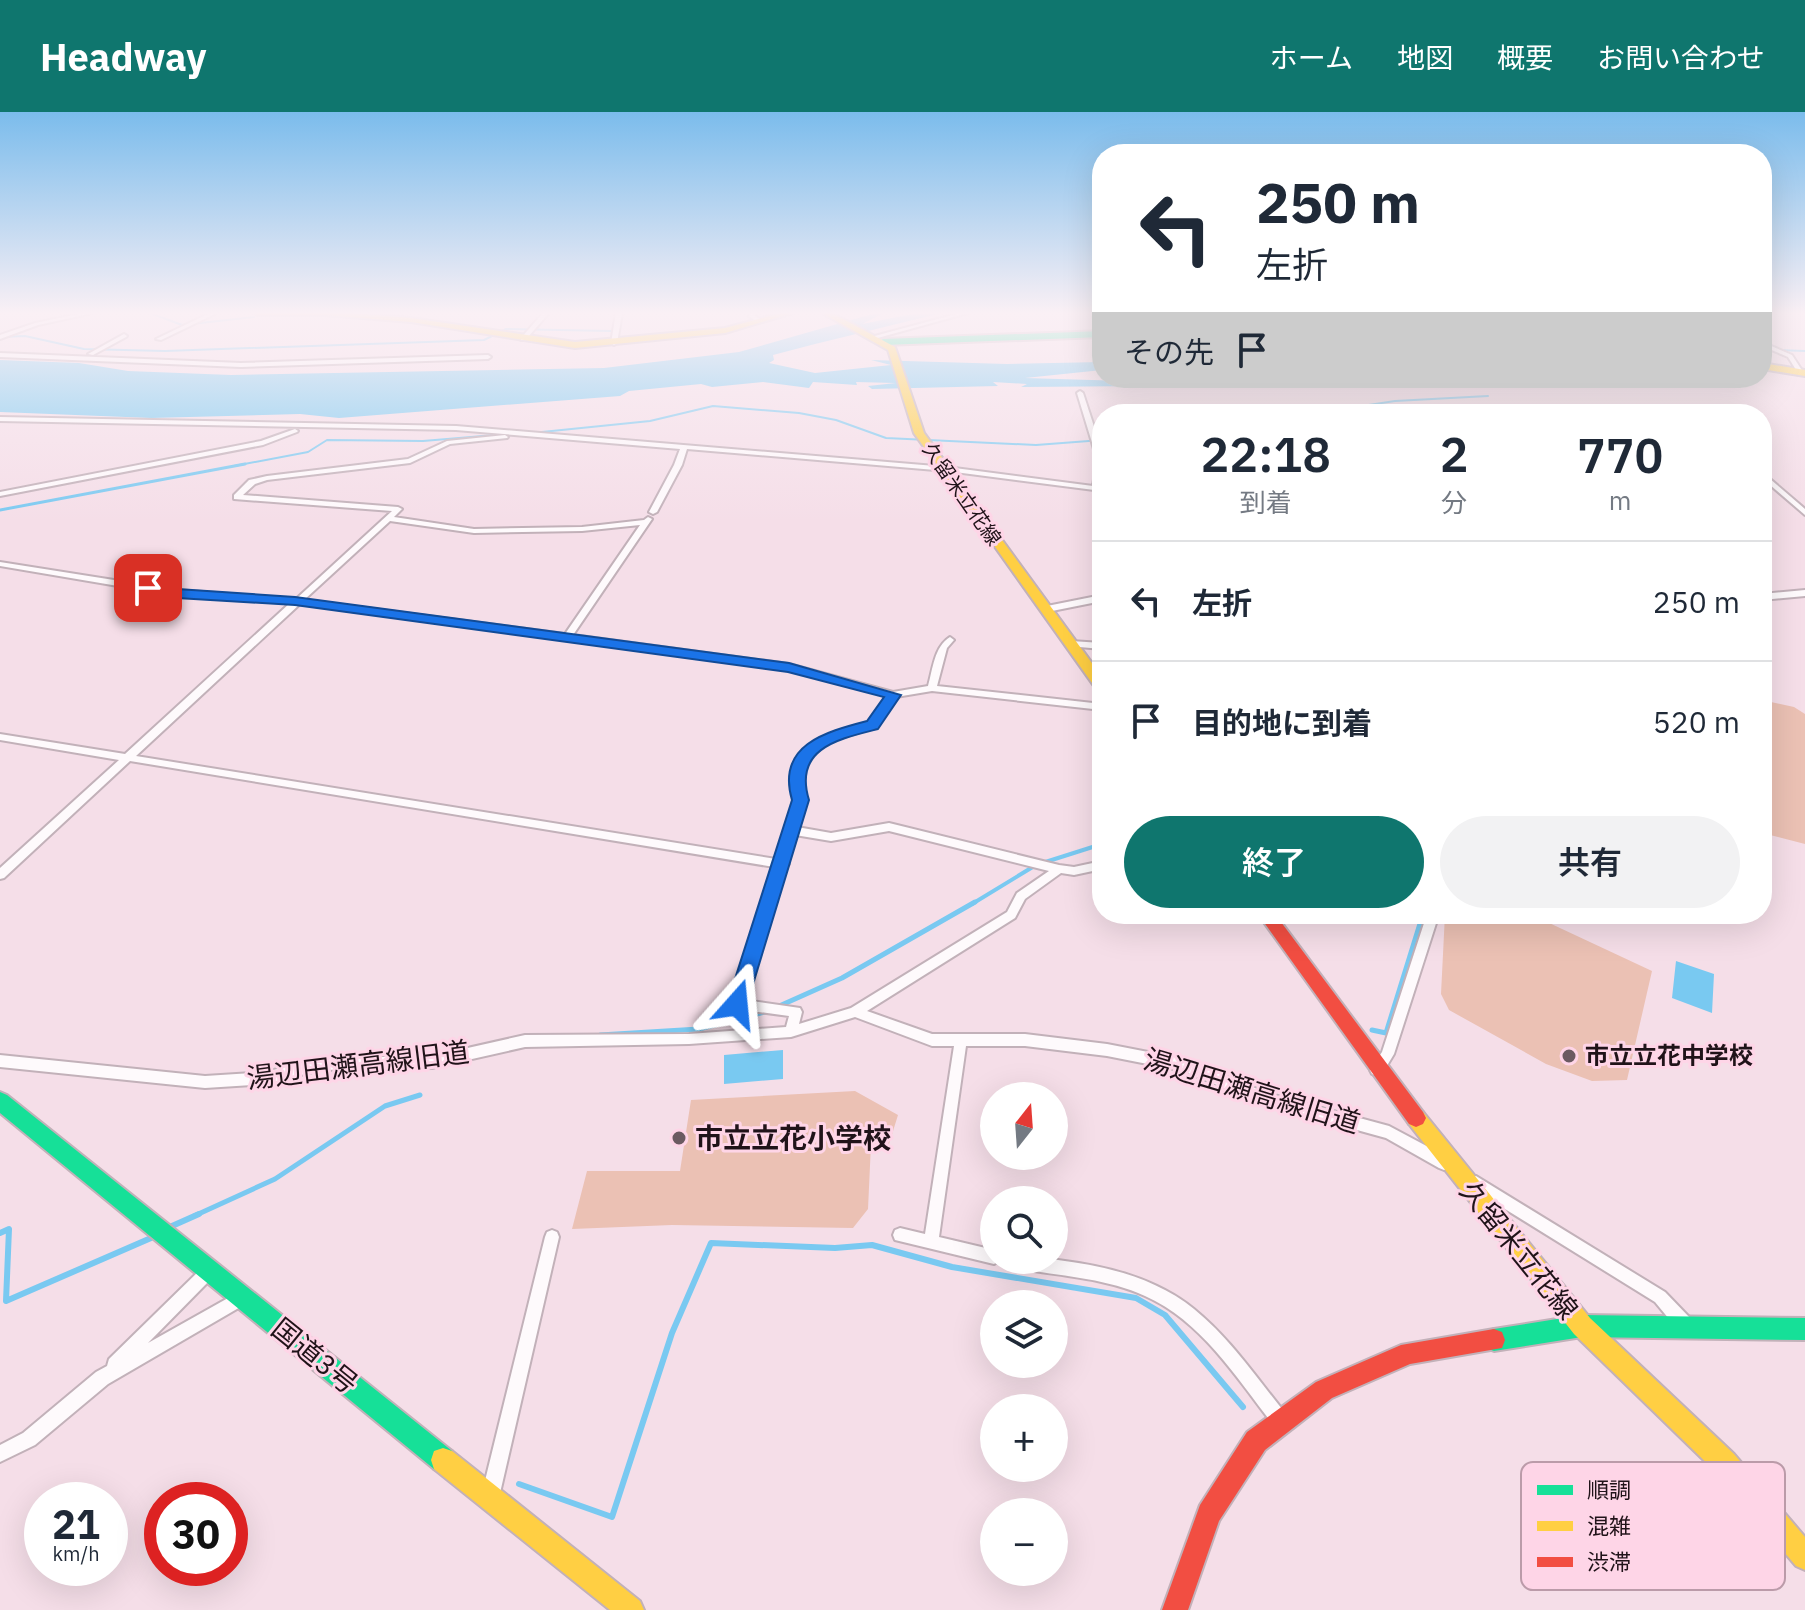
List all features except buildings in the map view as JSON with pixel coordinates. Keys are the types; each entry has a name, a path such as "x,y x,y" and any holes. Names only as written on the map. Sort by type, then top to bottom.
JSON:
{"main road":[{"name":"久留米立花線","path":"902,383 919,433 1092,673"},
{"name":"久留米立花線","path":"1273,924 1377,1070 1453,1169 1582,1326 1724,1462"},
{"name":"国道3号","path":"0,1101 208,1272 631,1610"},
{"path":"1175,1610 1209,1514 1256,1441 1324,1390 1409,1353 1582,1326 1689,1330 1805,1329"},
{"name":"久留米立花線","path":"1785,1534 1805,1557"}],"street":[{"path":"1080,393 1092,428"},
{"path":"0,419 456,428 947,469 1092,487"},
{"path":"0,494 263,443 287,432 331,427"},
{"path":"0,875 398,509 237,497 252,482 410,461 449,442 531,434"},
{"path":"567,638 649,517 678,465 684,447"},
{"path":"1772,483 1805,513"},
{"path":"391,515 474,531 571,530 649,517"},
{"path":"0,564 177,593 295,601 789,667 893,695 932,688 1092,706"},
{"path":"1772,596 1805,593"},
{"path":"1047,609 1092,600"},
{"path":"932,688 943,647 950,640"},
{"path":"1071,644 1092,645"},
{"path":"791,1032 796,1012 737,1004 783,864 800,800 795,782 797,768 824,737 873,725 893,695"},
{"path":"0,737 783,864"},
{"path":"790,830 831,837 889,827 1059,869 1074,871 1092,867"},
{"path":"855,1012 1011,915 1021,896 1059,869"},
{"path":"1377,1070 1388,1054 1430,924"},
{"name":"湯辺田瀬高線旧道","path":"0,1061 205,1082 266,1078 320,1064 432,1062 525,1041 689,1039 791,1032 855,1012 918,1036 1025,1040 1184,1065 1266,1099 1389,1132 1660,1297 1689,1330"},
{"path":"931,1243 961,1039"},
{"path":"900,1235 980,1254"},
{"path":"491,1496 552,1237"},
{"path":"1068,1271 1126,1282 1152,1291 1200,1326 1282,1422"},
{"path":"0,1454 29,1439 102,1378 208,1272"},
{"path":"102,1378 241,1298"}],"shaded area":[{"path":"1772,702 1794,707 1805,714 1805,844 1772,836"},
{"path":"1444,924 1551,924 1652,971 1627,1080 1592,1081 1546,1064 1449,1010 1441,994"},
{"path":"855,1091 898,1115 889,1144 871,1144 868,1209 853,1228 672,1225 572,1229 587,1171 680,1171 691,1100"}],"water":[{"path":"0,383 754,383 712,387 701,384 629,391 620,396 339,418 300,414 151,418 0,412"},
{"path":"770,383 812,383 809,388"},
{"path":"892,383 994,383 998,386 872,389 868,386 896,383"},
{"path":"1008,383 1092,383 1092,386 1021,387 1027,384"},
{"path":"1676,961 1714,974 1712,1013 1672,998"},
{"path":"783,1050 783,1079 724,1084 724,1055"}],"waterway":[{"path":"1375,404 1488,396"},
{"path":"532,433 650,421 713,406 799,413 836,420 886,438 1036,445 1092,441"},
{"path":"234,466 308,452 327,440 423,441 507,434"},
{"path":"0,510 245,464"},
{"path":"972,904 1036,865 1092,847"},
{"path":"777,1007 842,978 975,902"},
{"path":"1372,1030 1386,1033 1420,924"},
{"path":"600,1035 699,1029 765,1012"},
{"path":"194,1216 275,1179 385,1106 420,1095"},
{"path":"172,1226 199,1214"},
{"path":"0,1233 9,1229 6,1301 151,1238"},
{"path":"519,1484 612,1517 672,1333 711,1243 835,1248 872,1245 952,1267 1136,1298 1165,1315 1243,1407"}],"traffic: fast":[{"path":"0,1101 443,1460"},
{"path":"1494,1340 1582,1326 1805,1329"}],"traffic: slow":[{"path":"903,383 919,433 1092,673"},
{"path":"1416,1118 1582,1326 1724,1462"},
{"path":"443,1460 631,1610"},
{"path":"1785,1534 1805,1557"}],"traffic: jam":[{"path":"1273,924 1416,1118"},
{"path":"1175,1610 1209,1514 1256,1441 1324,1390 1409,1353 1494,1340"}],"place":[{"name":"市立立花中学校","path":"1569,1056"},
{"name":"市立立花小学校","path":"679,1138"}],"route":[{"path":"148,588 177,593 295,601 789,667 789,670 841,678 893,695 873,725 824,737 797,768 795,782 800,800 783,864 737,1004"}]}
